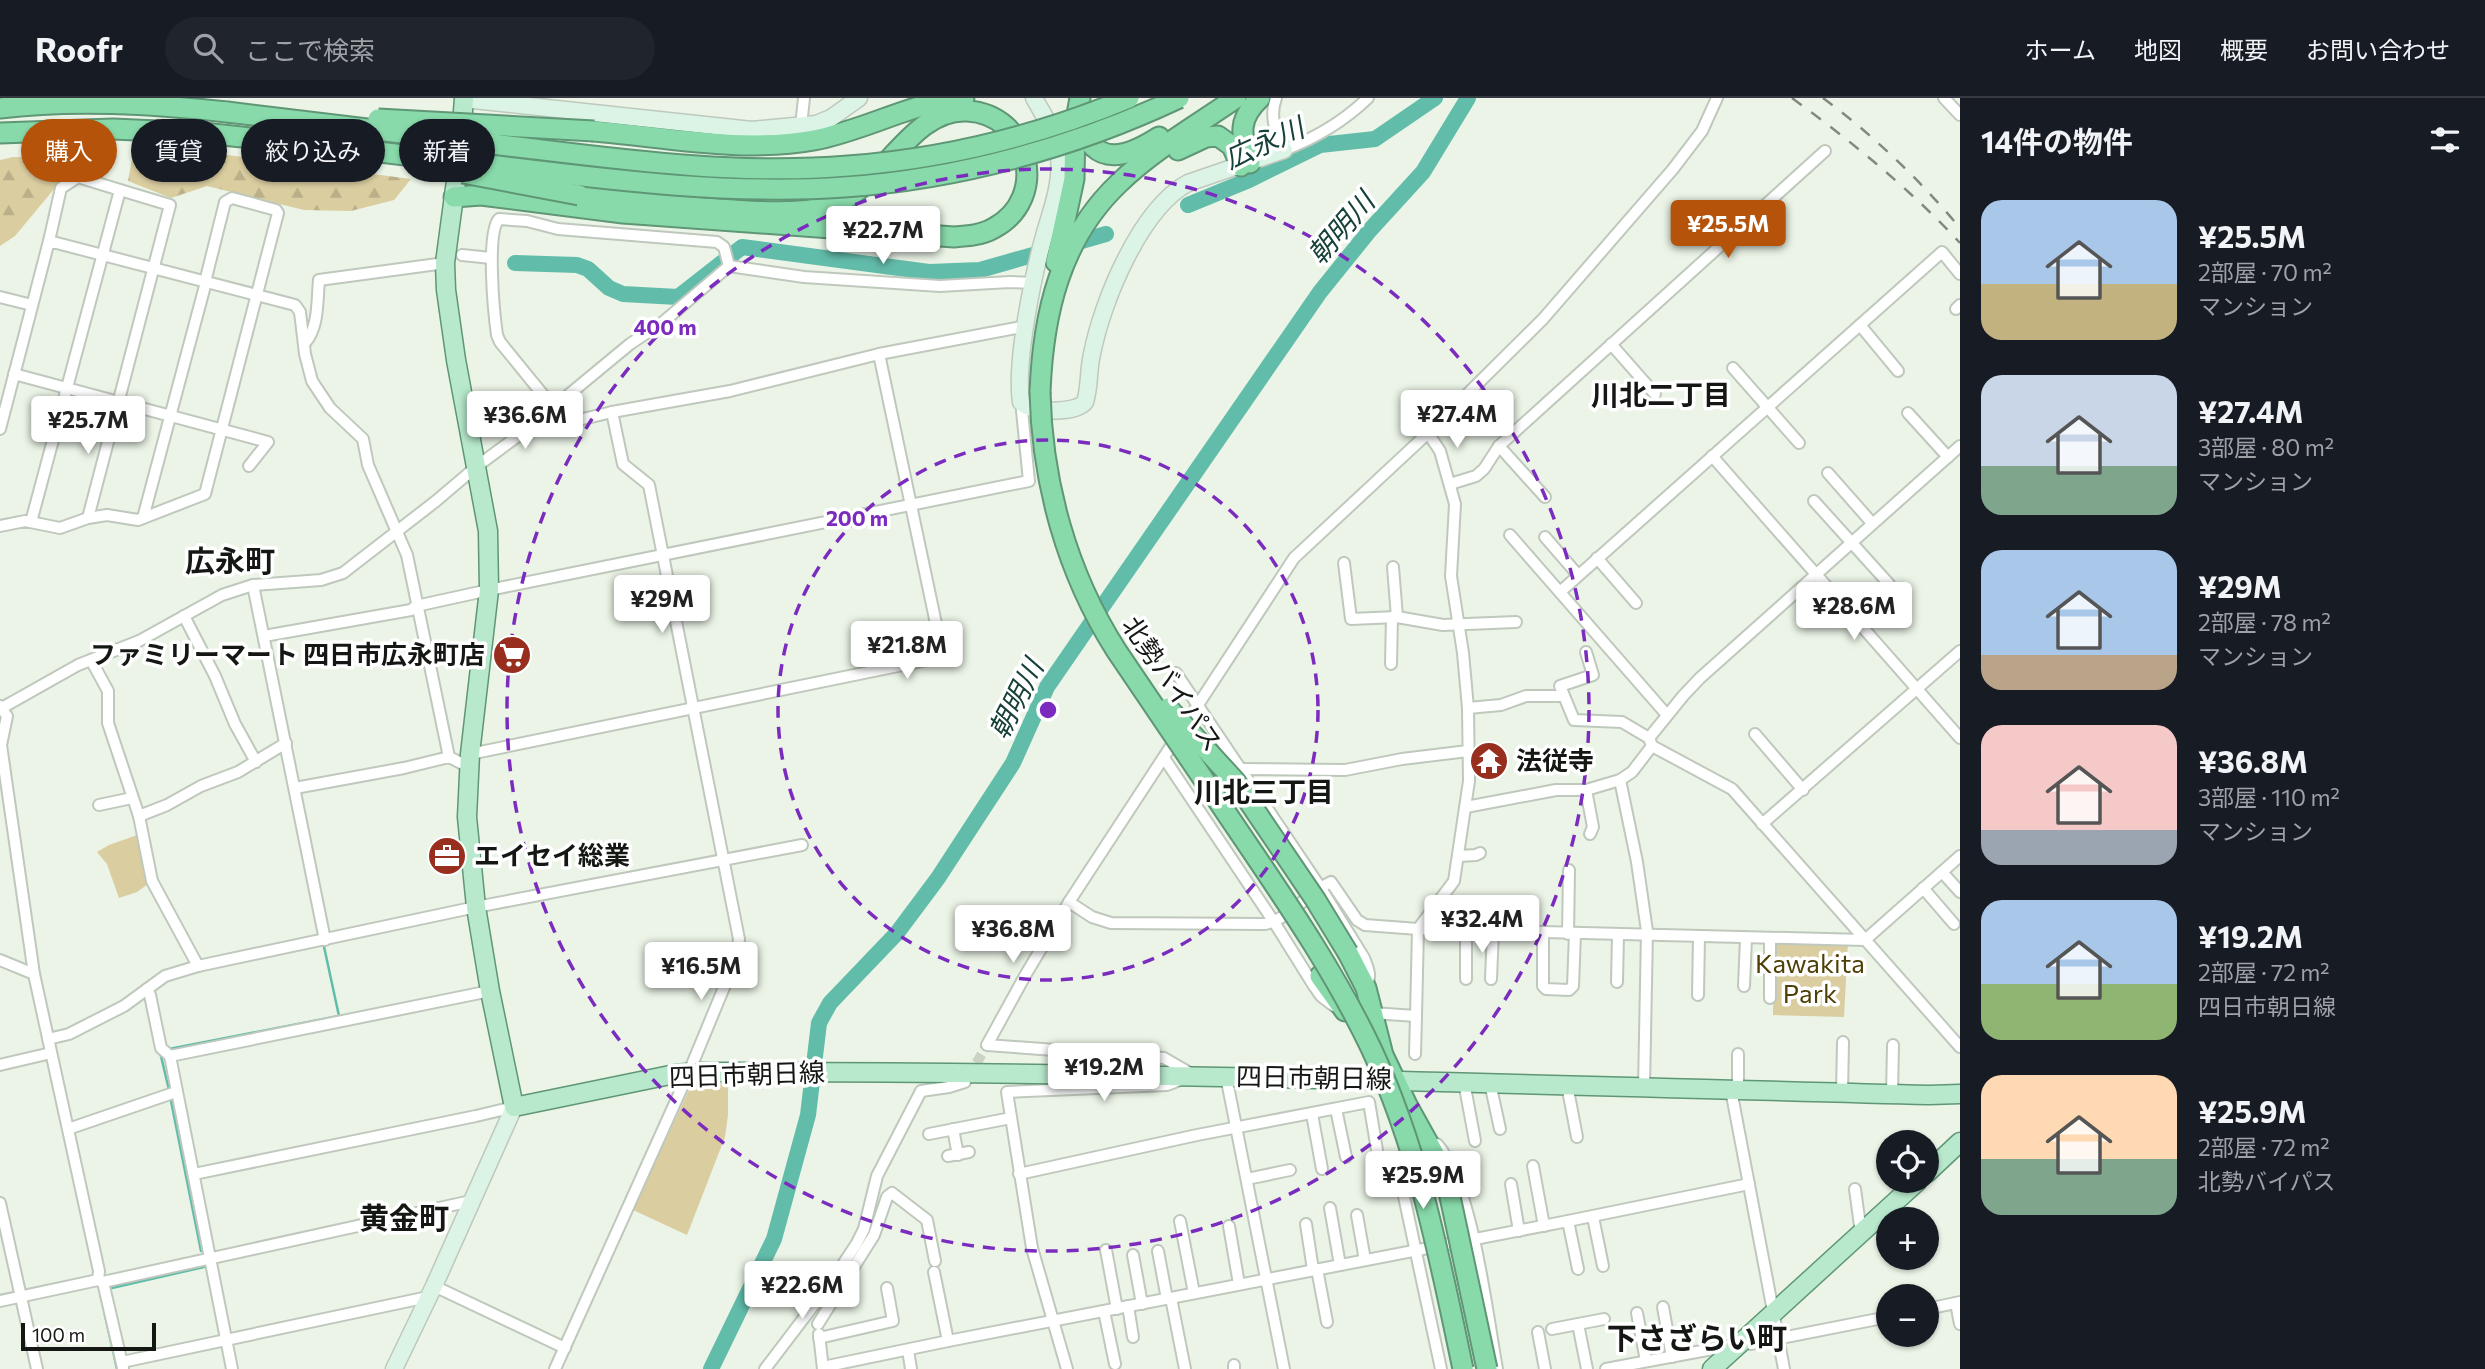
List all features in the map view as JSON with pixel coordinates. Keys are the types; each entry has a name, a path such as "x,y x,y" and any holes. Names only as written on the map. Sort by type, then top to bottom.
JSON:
{"highway":[{"path":"226,112 544,127 756,145 825,138 935,103 968,98 1001,107 1019,121 1032,139 1038,163 1036,188 1026,213 1010,230 990,241 953,246 527,216 454,197"},
{"path":"1080,98 1080,123 1088,141 1102,152 1118,156 1141,149 1223,98"},
{"path":"1076,229 1075,125 1080,98"},
{"path":"0,108 111,103 163,105 624,160 732,168 797,169 893,162 990,144 1056,125 1129,98"},
{"path":"227,136 622,180 738,189 793,189 893,182 997,163 1114,127 1179,98"},
{"path":"1076,229 1134,170 1236,98"},
{"path":"1245,164 1243,125 1248,110 1260,98"},
{"path":"227,138 262,145 420,165 525,187 631,202 769,211 804,210 838,203 875,175 915,133 950,112 977,111 1001,122 1019,140 1028,165 1028,177 1021,201 1006,220 985,233 954,237 623,213 481,195 454,197"},
{"path":"0,133 87,129 131,131"},
{"path":"1076,229 1135,176 1206,136 1218,136 1228,141 1245,164"},
{"name":"北勢バイパス","path":"1076,229 1054,259 1040,392 1042,439 1050,488 1065,542 1082,586 1105,632 1293,912 1345,998 1371,1049 1402,1125 1419,1176 1440,1257 1463,1369"},
{"path":"1082,586 1102,634 1128,681 1419,1126 1437,1159 1449,1192 1487,1369"},
{"path":"1105,632 1149,687 1236,781 1315,899 1366,988 1400,1126 1405,1169 1416,1205 1451,1369"}],"main road":[{"path":"463,98 460,151 445,263 449,323 488,531 489,590 470,759 467,817 476,907 514,1107"},
{"name":"四日市朝日線","path":"514,1107 694,1072 1192,1075 1960,1094"},
{"path":"1939,1162 1960,1142"},
{"path":"1712,1369 1745,1344 1774,1313 1905,1193"}],"street":[{"path":"463,98 752,130 800,126 831,118 859,98"},
{"path":"800,126 804,98"},
{"path":"264,634 411,610 416,606 489,590 1029,481 1022,411 1024,405 1020,395 1034,283 1054,259 1043,240 1056,192 1060,159 1052,129 1034,98"},
{"path":"1276,98 1273,120 1284,150"},
{"path":"1024,405 1052,410 1070,410 1083,406 1087,396 1093,348 1106,302 1122,264 1142,232 1182,186 1307,141 1334,126 1368,98"},
{"path":"1192,1075 1164,1058 987,1045 1069,902 1294,558 1428,433 1543,319 1665,179 1702,131 1717,98"},
{"path":"1944,98 1960,114"},
{"path":"499,184 509,101"},
{"path":"1450,484 1476,476 1499,446 1825,151"},
{"path":"0,429 61,188 78,177 170,205 88,518"},
{"path":"31,523 120,190"},
{"path":"0,526 17,521 60,528 88,518 114,515 134,520 144,518 205,494 278,213 276,210 232,198 225,202 144,518"},
{"path":"728,262 724,247 718,242 558,229 527,216 499,219 495,222 491,258 497,335 566,423 730,391 880,354 1027,326"},
{"path":"49,241 295,305 300,312 312,381 330,408 363,439 368,465 407,555 449,757"},
{"path":"1560,592 1942,252 1960,274"},
{"path":"462,255 491,258"},
{"path":"728,262 804,276 940,286 1034,283"},
{"path":"565,1348 431,1291 123,1366 101,1281 34,974 1,745 7,716 0,708 90,660 133,644 222,595 253,585 333,577 343,573 526,430 630,344 663,323 728,262"},
{"path":"305,344 311,336 315,321 318,280 445,263"},
{"path":"0,297 32,305"},
{"path":"1860,326 1898,371"},
{"path":"1611,344 1656,394"},
{"path":"295,788 449,757 456,761 470,759 693,708 937,658 942,652 880,354"},
{"path":"1733,368 1799,443"},
{"path":"14,374 268,442 249,466"},
{"path":"555,1369 694,1072 737,956 739,939 649,485 623,464 612,412"},
{"path":"1908,413 1948,457"},
{"path":"1413,1048 1418,929 1454,881 1466,807 1468,751 1468,708 1463,653 1451,576 1455,504 1440,451 1428,433"},
{"path":"1499,446 1545,497"},
{"path":"1466,807 1556,790 1586,790 1620,780 1632,772 1667,715 1700,678 1960,446"},
{"path":"1712,456 1960,738"},
{"path":"1828,473 1872,523"},
{"path":"1814,501 1889,584"},
{"path":"1510,535 1667,715"},
{"path":"1545,537 1578,575"},
{"path":"1597,558 1636,603"},
{"path":"1344,563 1350,620 1394,617 1443,625 1516,622"},
{"path":"1391,664 1393,567"},
{"path":"253,585 323,940"},
{"path":"184,616 256,762"},
{"path":"1762,824 1960,651"},
{"path":"1586,652 1593,675 1560,686 1574,720 1622,722 1732,789 1960,1046"},
{"path":"90,660 108,691 108,723 139,816 152,881 198,966"},
{"path":"1176,673 1320,887 1364,958 1370,979 1366,988"},
{"path":"1468,708 1501,705 1526,696 1563,696"},
{"path":"1755,734 1803,790"},
{"path":"139,816 256,762 284,745"},
{"path":"1241,769 1345,770 1402,758 1468,751"},
{"path":"1164,758 1321,996 1345,1012"},
{"path":"1620,780 1641,885 1647,935 1644,1088"},
{"path":"1586,790 1592,827 1590,834"},
{"path":"99,805 132,798"},
{"path":"48,1039 69,1034 124,1006 165,976 198,966 476,907 802,845"},
{"path":"1459,856 1476,856 1480,853"},
{"path":"1069,902 1092,917 1111,923 1265,924 1274,922 1320,887 1331,882 1357,920 1365,925 1571,934 1770,939 1772,936 1865,940 1960,856"},
{"path":"1543,933 1543,986 1546,989 1569,989 1573,986 1569,870"},
{"path":"1942,872 1960,892"},
{"path":"1923,888 1954,924"},
{"path":"1466,930 1466,979"},
{"path":"1491,979 1493,931"},
{"path":"1617,982 1618,935"},
{"path":"1698,995 1699,936"},
{"path":"1744,986 1746,938"},
{"path":"1770,939 1770,998"},
{"path":"0,960 34,974"},
{"path":"147,989 166,1052 172,1094 194,1174 232,1369"},
{"path":"166,1052 490,991"},
{"path":"1372,1013 1416,1016"},
{"path":"1842,1093 1843,1042"},
{"path":"1892,1094 1893,1045"},
{"path":"0,1065 51,1053"},
{"path":"1738,1054 1734,1090 1783,1369"},
{"path":"1067,1369 1032,1248 1007,1092 1167,1085 1192,1075"},
{"path":"1226,1076 1284,1369"},
{"path":"765,1369 832,1281 864,1229 877,1176 921,1091 965,1082"},
{"path":"1464,1082 1475,1141"},
{"path":"1490,1083 1500,1129"},
{"path":"1567,1085 1577,1137"},
{"path":"68,1129 172,1094"},
{"path":"1019,1174 1369,1102 1380,1168 1385,1171 1405,1169 1402,1187 1441,1369"},
{"path":"194,1174 514,1107"},
{"path":"394,1369 514,1107"},
{"path":"1336,1109 1346,1157"},
{"path":"1311,1114 1322,1169"},
{"path":"929,1134 1011,1118"},
{"path":"1419,1126 1452,1165 1473,1240 1497,1369"},
{"path":"954,1129 958,1154"},
{"path":"1533,1166 1544,1226"},
{"path":"1247,1179 1290,1170"},
{"path":"1511,1184 1519,1231"},
{"path":"832,1281 820,1311 818,1324 823,1368 948,1341 1568,1222 1749,1184"},
{"path":"1855,1189 1861,1233"},
{"path":"818,1324 874,1236 887,1197 892,1193 927,1220 948,1341"},
{"path":"0,1301 471,1201"},
{"path":"0,1203 37,1369"},
{"path":"1330,1208 1340,1265"},
{"path":"1357,1215 1365,1260"},
{"path":"1593,1217 1602,1266"},
{"path":"1180,1221 1194,1293"},
{"path":"1568,1222 1578,1269"},
{"path":"1306,1224 1326,1322"},
{"path":"1228,1226 1239,1284"},
{"path":"1106,1250 1133,1337"},
{"path":"1158,1251 1185,1369"},
{"path":"1133,1255 1142,1304"},
{"path":"819,1338 893,1321 887,1288"},
{"path":"1939,1307 1958,1303 1960,1324"},
{"path":"1663,1307 1672,1357"},
{"path":"1104,1311 1115,1364"},
{"path":"1637,1313 1646,1361"},
{"path":"1552,1329 1604,1319"},
{"path":"1606,1369 1876,1319"},
{"path":"1578,1324 1587,1369"},
{"path":"1538,1332 1545,1369"},
{"path":"908,1350 911,1369"}],"green space":[{"path":"227,155 241,157 241,182 385,182 385,176 399,177 399,182 409,182 394,200 351,211 304,210 207,186 171,198 128,181 131,164 131,182 227,182"},
{"path":"21,157 21,182 59,182 15,236 0,246 0,160"},
{"path":"140,834 148,884 137,892 119,898 107,864 97,852"},
{"name":"Kawakita Park","path":"1774,940 1848,942 1844,1017 1773,1015"},
{"path":"695,1077 728,1078 728,1115 725,1137 687,1235 633,1210"}],"waterway":[{"name":"広永川","path":"1188,205 1249,180 1320,145 1375,139 1435,98"},
{"name":"朝明川","path":"711,1369 774,1239 808,1115 819,1023 830,1003 897,933 938,878 1013,763 1047,687 1320,292 1370,230 1423,172 1468,98"},
{"name":"広永川","path":"515,263 577,265 588,269 609,288 623,294 678,297 742,247 929,272 980,270 1106,234"},
{"path":"169,1049 339,1016 323,942"},
{"path":"160,1052 169,1090"},
{"path":"170,1096 201,1251"},
{"path":"112,1288 204,1267"},
{"path":"101,1297 117,1369"}],"tunnel":[{"path":"969,1076 987,1045"}],"railway":[{"path":"1792,98 1879,166 1921,203 1960,243"},
{"path":"1823,98 1895,159 1960,228"}],"place":[{"name":"ファミリーマート 四日市広永町店","path":"512,655"},
{"name":"法従寺","path":"1489,761"},
{"name":"エイセイ総業","path":"447,856"}],"district":[{"name":"川北二丁目","path":"1661,395"},
{"name":"広永町","path":"230,562"},
{"name":"川北三丁目","path":"1264,792"},
{"name":"黄金町","path":"404,1219"},
{"name":"下さざらい町","path":"1697,1339"}]}
